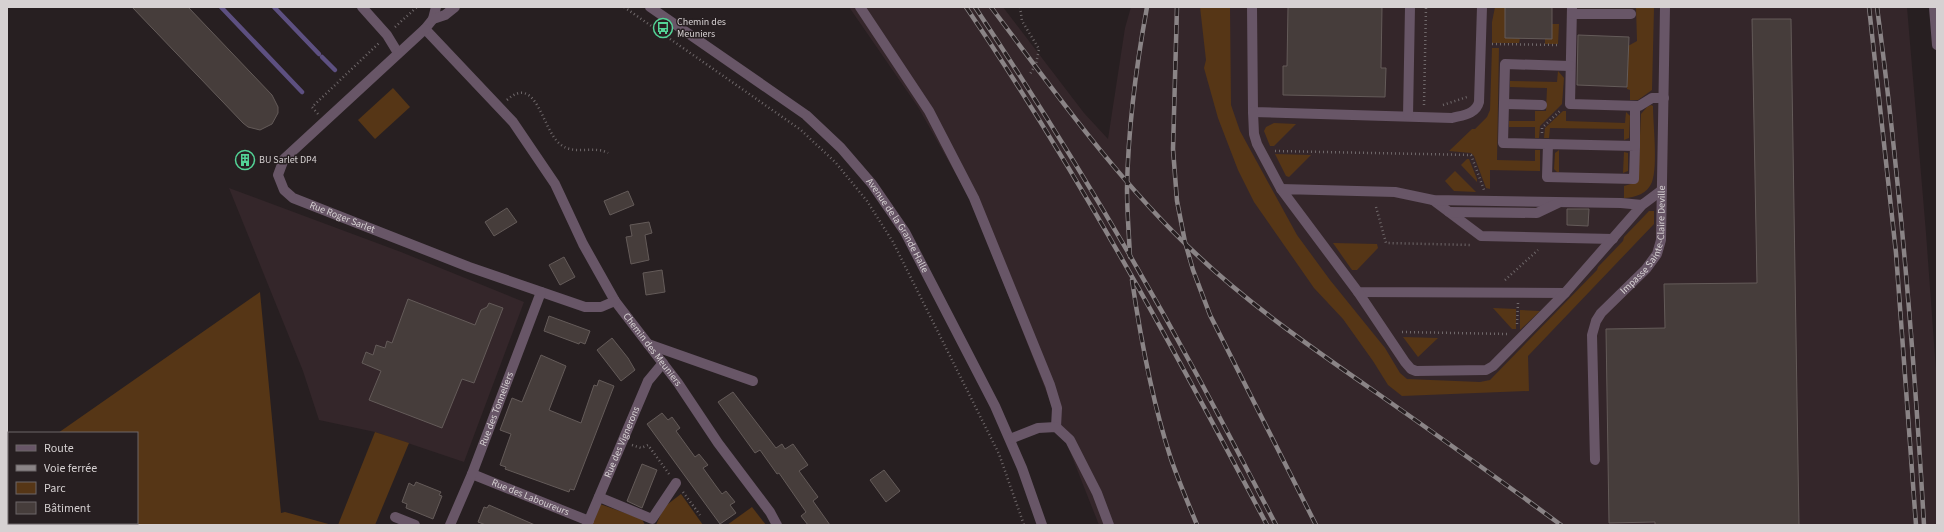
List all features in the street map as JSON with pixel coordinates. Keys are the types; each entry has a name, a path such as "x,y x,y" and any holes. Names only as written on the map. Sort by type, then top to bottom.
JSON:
{"street":[{"path":"362,7 387,35 398,53"},
{"path":"425,29 433,19 436,7"},
{"path":"433,19 444,15 455,7"},
{"name":"Avenue de la Grande Halle","path":"650,7 806,115 824,130 858,166 891,209 905,232 1010,439 1042,525"},
{"path":"860,7 929,111 974,198 1050,385 1057,408 1056,427"},
{"path":"1252,7 1253,112 1254,134 1257,144 1281,189 1358,292 1411,369 1416,371 1486,370 1493,366 1565,293 1642,205 1662,190"},
{"path":"1408,116 1410,7"},
{"path":"1253,112 1452,118 1473,112 1478,107 1482,7"},
{"name":"Impasse Sainte-Claire Deville","path":"1595,460 1592,335 1596,321 1601,313 1646,269 1657,254 1661,240 1665,7"},
{"path":"1934,7 1937,45"},
{"path":"1632,14 1572,10 1570,104 1636,106 1652,98 1664,98"},
{"name":"Rue Roger Sarlet","path":"425,29 284,159 278,175 284,190 293,198 469,267 585,307 601,307 615,301"},
{"name":"Chemin des Meuniers","path":"425,29 513,122 555,184 583,244 615,301 678,383 718,443 770,512 777,525"},
{"path":"1570,66 1505,64 1503,143 1635,146"},
{"path":"1504,104 1542,105"},
{"path":"1548,144 1547,178 1634,179 1636,106"},
{"path":"1281,189 1395,192 1433,200 1621,203 1642,205"},
{"path":"1433,200 1481,236 1613,239"},
{"path":"1449,212 1537,213 1559,202"},
{"name":"Rue des Tonneliers","path":"450,525 472,474 541,292"},
{"path":"1358,292 1565,293"},
{"path":"647,343 753,381"},
{"name":"Rue des Vignerons","path":"588,523 648,381 663,363"},
{"path":"1010,439 1038,428 1056,427 1070,440 1097,493 1109,525"},
{"name":"Rue des Laboureurs","path":"472,474 588,523"},
{"path":"599,497 652,519 676,483"},
{"path":"395,517 415,525"}],"path":[{"path":"325,121 312,107 417,7"},
{"path":"624,7 801,130 836,163 867,201 893,242 999,454 1024,525"},
{"path":"1020,7 1022,21 1039,49 1036,64 1030,74"},
{"path":"500,108 514,94 522,92 529,94 534,98 548,129 560,145 570,149 602,150 608,153"},
{"path":"622,441 641,448 648,445 700,515"}],"shaded area":[{"path":"849,7 1003,7 1084,113 1108,139 1125,28 1131,7 1907,7 1937,384 1937,525 1099,525 971,201 918,107"},
{"path":"229,188 401,252 524,302 464,462 375,432 319,420 303,371"}],"green space":[{"path":"1200,7 1230,7 1231,105 1240,131 1297,235 1330,280 1385,348 1400,373 1407,379 1480,382 1490,380 1597,270 1598,267 1623,241 1624,237 1649,211 1654,211 1654,224 1528,356 1529,391 1402,396 1388,385 1343,319 1314,288 1254,202 1238,170 1218,118 1204,68 1206,60"},
{"path":"1495,7 1505,7 1505,37 1520,38 1519,43 1492,43 1492,22"},
{"path":"1636,7 1654,8 1652,90 1638,100 1630,100 1630,90 1627,89 1628,46 1637,41"},
{"path":"1552,24 1559,24 1558,44 1545,44 1545,38"},
{"path":"1492,48 1499,48 1497,160 1535,161 1535,150 1540,150 1540,171 1490,170 1490,189 1486,188 1474,156 1471,153 1449,151 1487,117 1490,110"},
{"path":"1558,71 1564,78 1562,104 1540,126 1539,138 1535,138 1535,127 1509,127 1509,121 1535,121 1535,111 1546,111 1547,88 1510,87 1510,81 1557,82"},
{"path":"393,88 410,107 375,139 358,120"},
{"path":"1651,105 1653,106 1655,155 1654,175 1652,182 1650,186 1641,194 1624,198 1624,186 1634,183 1638,178 1641,114"},
{"path":"1563,111 1566,111 1566,121 1625,123 1626,112 1630,116 1629,138 1624,140 1624,129 1550,128 1549,138 1544,138 1545,128"},
{"path":"1274,123 1296,124 1274,146 1270,146 1264,131 1266,127"},
{"path":"1559,150 1559,172 1557,172 1554,169 1555,153"},
{"path":"1624,152 1628,153 1628,171 1623,173"},
{"path":"1275,154 1311,155 1289,177 1286,176"},
{"path":"1469,159 1477,182 1461,165"},
{"path":"1455,171 1476,192 1454,191 1445,181"},
{"path":"1333,243 1377,244 1378,248 1357,270 1352,270"},
{"path":"260,292 281,513 285,512 332,525 7,525 8,468 8,524 138,524 138,432 59,432"},
{"path":"1493,308 1516,309 1516,329 1512,329"},
{"path":"1520,310 1540,311 1520,330"},
{"path":"1403,337 1438,338 1418,357"},
{"path":"375,432 409,443 375,525 338,525"},
{"path":"681,494 703,525 656,525 664,507"},
{"path":"600,504 642,519 645,525 592,525"},
{"path":"752,507 766,525 727,525"}],"building":[{"path":"132,7 188,7 272,95 278,107 278,113 272,124 260,130 248,127 243,123"},
{"path":"1288,7 1382,7 1381,68 1386,68 1385,97 1283,95 1283,66 1287,66"},
{"path":"1505,7 1552,7 1552,39 1505,38"},
{"path":"1752,19 1791,19 1799,525 1655,525 1655,522 1609,523 1606,329 1665,328 1664,284 1757,283"},
{"path":"1578,35 1629,37 1627,87 1577,85"},
{"path":"628,191 634,205 610,215 604,201"},
{"path":"507,208 517,222 494,236 485,222"},
{"path":"1567,209 1589,209 1588,226 1567,225"},
{"path":"649,222 652,233 645,235 649,260 631,264 626,237 632,236 630,225"},
{"path":"564,257 575,277 560,285 549,265"},
{"path":"662,270 665,292 646,295 643,273"},
{"path":"408,299 475,325 481,310 487,307 489,303 503,308 474,383 462,379 442,428 369,400 381,371 362,363 366,352 373,355 376,345 385,348 387,341 392,343"},
{"path":"549,316 590,331 585,344 580,342 579,344 544,331"},
{"path":"612,338 628,358 635,370 621,381 597,350"},
{"path":"541,355 566,366 549,410 581,423 594,385 597,386 599,380 614,386 574,490 570,489 569,492 505,469 506,467 500,465 511,434 500,430 512,398 522,402"},
{"path":"733,392 776,448 782,444 785,449 793,444 808,465 799,471 818,497 813,501 830,525 808,525 801,516 806,512 779,473 777,474 760,450 755,453 718,402"},
{"path":"662,413 668,420 672,417 680,428 676,431 695,457 699,454 708,465 703,468 716,486 722,494 726,491 735,502 730,505 736,513 720,524 647,424"},
{"path":"642,464 657,470 642,508 627,501"},
{"path":"884,470 900,491 886,502 870,480"},
{"path":"416,482 441,492 439,495 442,496 433,519 406,508 407,504 402,502 409,483 414,486"},
{"path":"489,505 535,525 486,525 478,522 484,507 487,508"}],"waterway":[{"path":"221,7 302,92"},
{"path":"274,7 319,54"},
{"path":"322,57 335,70"}],"railway":[{"path":"966,7 1047,133 1124,262 1267,525"},
{"path":"975,7 1090,188 1145,281 1197,375 1276,525"},
{"path":"991,7 1063,103 1113,165 1166,225 1195,253 1259,308 1561,525"},
{"path":"1130,257 1127,189 1129,143 1139,52 1147,7"},
{"path":"1177,7 1173,149 1177,201 1185,242 1193,270 1210,315 1316,525"},
{"path":"1869,7 1896,253 1916,525"},
{"path":"1877,7 1893,136 1905,266 1916,395 1924,525"},
{"path":"1132,280 1143,348 1158,415 1171,459 1197,525"}],"place":[{"name":"Chemin des Meuniers","path":"663,28"},
{"name":"BU Sarlet DP4","path":"245,160"}]}
